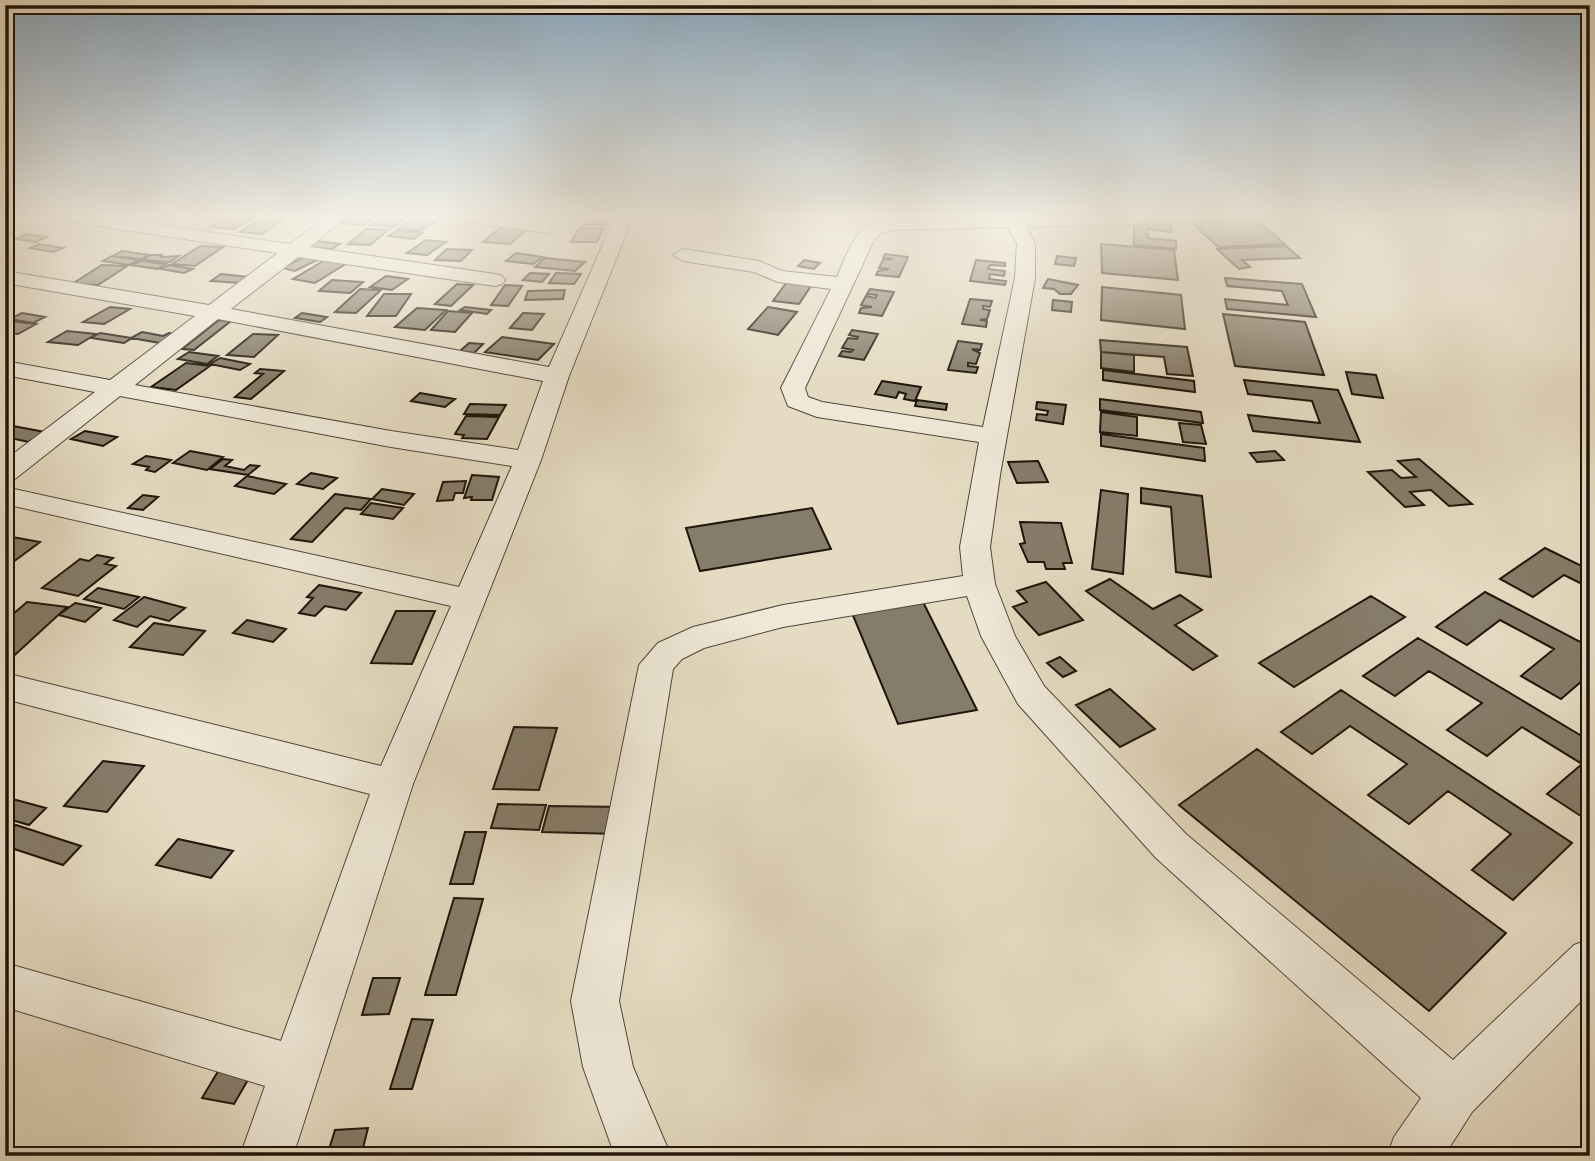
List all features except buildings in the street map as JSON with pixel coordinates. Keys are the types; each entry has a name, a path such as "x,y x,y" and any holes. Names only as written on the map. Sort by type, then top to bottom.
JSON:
{"street":[{"path":"5,473 265,271"},
{"path":"431,271 495,281"},
{"path":"266,1156 393,784 528,460 557,376 601,271"},
{"path":"768,271 778,276 843,284"},
{"path":"849,271 793,388 797,401 817,409 993,436"},
{"path":"1025,271 993,436 975,547 979,584 998,636 1031,695 1171,846 1454,1094"},
{"path":"5,277 557,376"},
{"path":"5,368 391,439 528,460"},
{"path":"5,495 470,600"},
{"path":"645,1156 640,1151 608,1067 595,1001 656,665 670,651 693,639 783,616 979,584"},
{"path":"5,686 393,784"},
{"path":"1413,1156 1454,1094 1590,960"},
{"path":"5,985 297,1070"}]}
